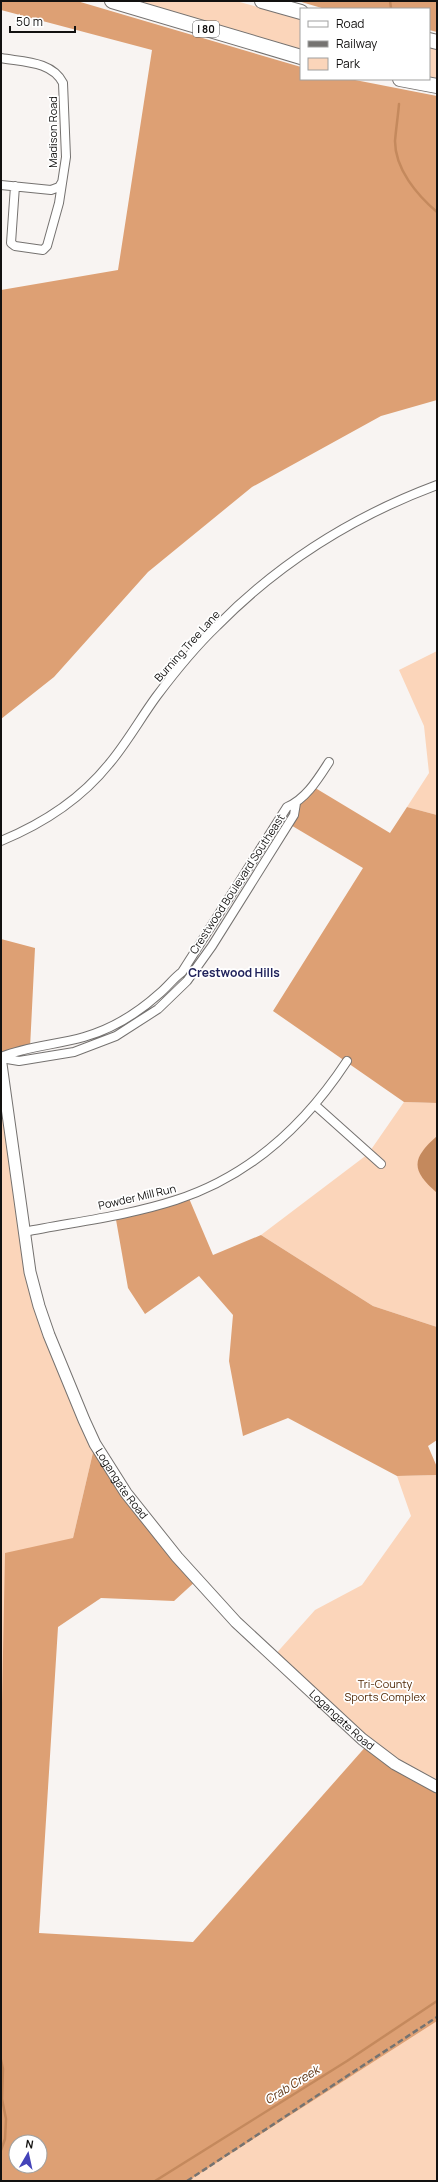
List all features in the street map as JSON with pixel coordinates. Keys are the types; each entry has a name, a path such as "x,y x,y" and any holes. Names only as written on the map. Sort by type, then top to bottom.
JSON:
{"highway":[{"name":"I 80","path":"112,1 300,57"},
{"path":"262,1 300,12"},
{"path":"405,80 437,86"}],"street":[{"name":"Madison Road","path":"1,58 49,67 64,83 66,157 59,203 47,246 43,250 15,246 11,243 15,186"},
{"path":"1,185 51,190 59,187 63,180"},
{"name":"Burning Tree Lane","path":"1,840 32,827 58,810 97,778 109,764 157,696 187,660 216,626 258,588 297,558 347,526 394,503 437,485"},
{"name":"Crestwood Boulevard Southeast","path":"1,1058 18,1050 69,1041 102,1030 143,1007 182,972 287,807 296,803 317,780 329,762"},
{"name":"Crestwood Boulevard Southeast","path":"1,1058 19,1061 55,1056 103,1042 138,1024 158,1009 182,986 212,946 294,815 296,803"},
{"path":"182,972 189,977"},
{"name":"Powder Mill Run","path":"24,1232 148,1208 202,1190 234,1174 265,1154 297,1126 329,1089 347,1061"},
{"name":"Logangate Road","path":"1,1064 30,1272 39,1306 49,1335 95,1444 126,1493 177,1557 236,1622 362,1739 395,1764 437,1787"},
{"path":"315,1105 380,1164"}],"green space":[{"path":"133,1 236,1 300,19 300,50"},
{"path":"430,48 437,50 437,79 430,78"},
{"path":"437,651 437,815 407,807 429,773 424,726 399,670"},
{"path":"1,1064 30,1272 95,1444 73,1538 1,1753"},
{"path":"404,1102 437,1103 437,1327 373,1306 261,1235 368,1154"},
{"name":"Tri-County Sports Complex","path":"437,1475 437,1787 412,1775 273,1657 315,1610 362,1585 411,1516 397,1476"},
{"path":"437,2017 437,2181 187,2181"}],"shaded area":[{"path":"1,1 77,1 300,67 300,80 355,80 437,96 437,400 381,416 252,487 148,572 54,677 1,719 1,290 118,270 152,50 1,10"},
{"path":"298,1 437,1 437,32 430,30 430,8 322,8"},
{"path":"312,786 390,833 407,807 437,815 437,1103 404,1102 273,1011 363,868 289,824 296,803"},
{"path":"1,939 35,948 30,1048 1,1057"},
{"path":"437,1136 437,1193 422,1178 418,1164 422,1151"},
{"path":"188,1196 213,1255 261,1235 373,1306 437,1327 437,1440 428,1446 437,1467 437,1475 397,1476 288,1418 243,1436 229,1361 233,1315 199,1276 145,1314 128,1288 115,1214"},
{"path":"95,1444 197,1580 174,1601 101,1598 58,1627 39,1933 193,1942 368,1744 437,1787 437,2021 188,2181 1,2181 1,1753 5,1553 73,1538"}],"waterway":[{"name":"Crab Creek","path":"390,1 391,8"},
{"name":"Crab Creek","path":"399,104 395,141 399,162 408,181 422,198 437,212"},
{"name":"Crab Creek","path":"155,2181 347,2061 437,2001"},
{"path":"1,2060 3,2069 2,2099 6,2119 5,2139 1,2150"}],"railway":[{"path":"187,2181 437,2017"}],"district":[{"name":"Crestwood Hills","path":"234,973"}]}
